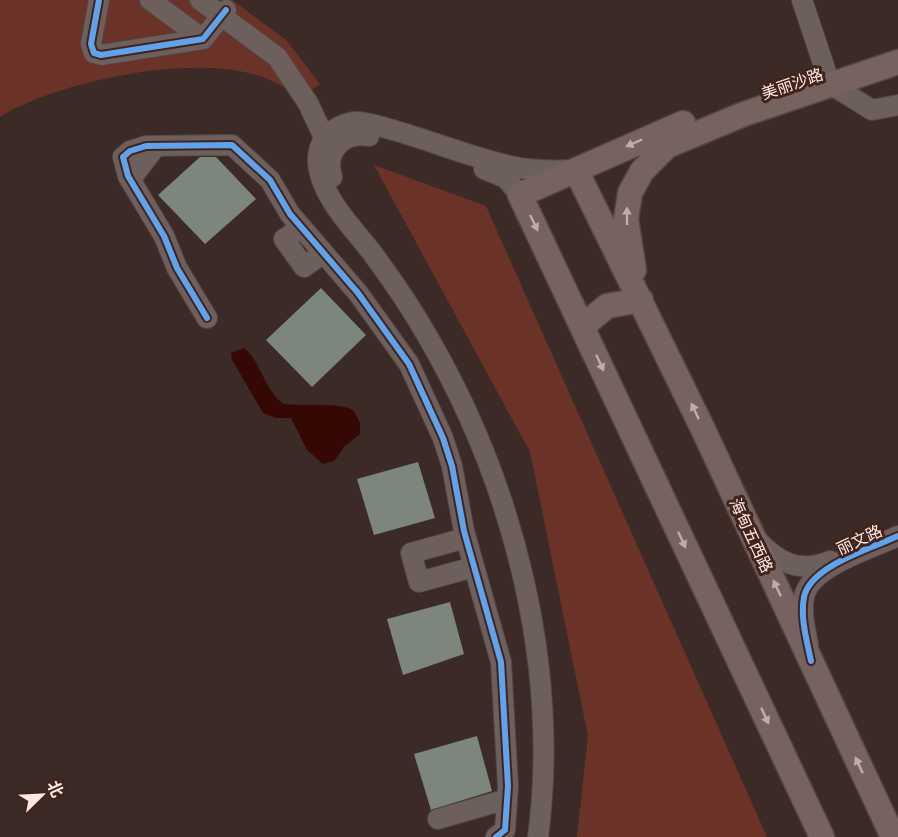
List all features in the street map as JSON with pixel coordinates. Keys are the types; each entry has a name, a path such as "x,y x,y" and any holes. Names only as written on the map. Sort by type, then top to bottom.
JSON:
{"main road":[{"name":"美丽沙路","path":"690,127 898,49"},
{"name":"美丽沙路","path":"827,77 898,62"},
{"path":"690,127 576,170 520,195 822,837"},
{"path":"579,318 608,306 640,297 626,219 630,193 642,171 658,153 690,127"},
{"name":"海甸五西路","path":"576,170 640,297 811,661 887,807 893,837"}],"street":[{"path":"99,0 91,44 97,54 203,39"},
{"path":"150,0 203,39"},
{"path":"200,0 220,8 272,44 292,64 315,99 331,142"},
{"path":"802,0 827,77 872,110 898,105"},
{"path":"203,39 220,8"},
{"path":"331,142 346,124 362,122 513,167 576,170"},
{"path":"520,195 506,178 497,173 381,138 356,135 319,148 317,161 325,187 433,333 469,400 505,489 521,543 534,600 545,677 549,733 544,837"},
{"path":"207,318 177,268 164,236 124,166 123,157 137,147 232,145 270,180 281,203 322,254 358,293 409,364 443,438 452,466 466,538 501,662 507,800 505,830 496,837"},
{"path":"358,293 390,272"},
{"path":"390,272 429,339 468,416 490,466 520,562 540,686 542,740 538,837"},
{"name":"丽文路","path":"752,535 782,560 806,568 820,565 898,531"},
{"name":"丽文路","path":"811,661 803,614 804,598 809,584 826,569 898,536"},
{"path":"466,538 411,553 419,582 474,567"},
{"path":"438,819 507,800"}],"shaded area":[{"path":"0,0 232,0 286,40 320,84 297,100 273,81 238,71 197,68 152,71 107,78 64,89 27,103 0,117"},
{"path":"374,165 486,206 767,837 577,837 588,736 530,452"},
{"path":"244,348 254,360 271,391 283,404 332,405 354,411 360,423 360,434 345,446 334,461 323,464 307,450 291,418 276,418 263,413 232,360 231,353"}],"building":[{"path":"200,157 216,157 256,199 205,244 158,195"},
{"path":"321,288 366,335 312,387 266,340"},
{"path":"418,462 435,518 374,535 357,479"},
{"path":"450,602 464,654 403,675 387,619"},
{"path":"477,736 492,791 431,810 414,754"}],"cycle path":[{"path":"99,0 91,44 94,53 101,55 203,39 226,10"},
{"path":"207,318 177,268 164,236 128,176 123,157 130,151 146,146 232,145 270,180 290,214 358,293 409,364 443,438 452,466 464,531 501,662 508,786 505,830 496,837"},
{"path":"811,661 803,613 804,597 809,586 818,576 844,559 898,536"}]}
